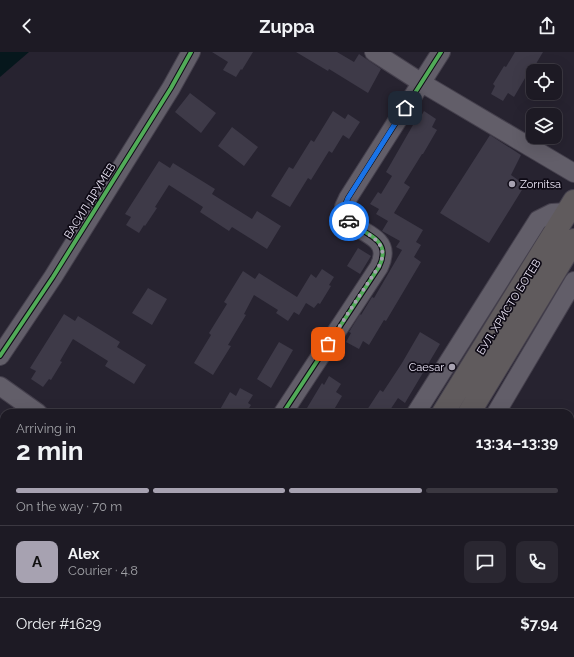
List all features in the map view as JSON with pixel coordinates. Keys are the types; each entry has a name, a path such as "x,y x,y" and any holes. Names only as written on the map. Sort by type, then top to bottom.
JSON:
{"main road":[{"name":"БУЛ. ХРИСТО БОТЕВ","path":"445,409 571,207"},
{"name":"БУЛ. ХРИСТО БОТЕВ","path":"470,409 574,240"}],"street":[{"name":"ВАСИЛ ДРУМЕВ","path":"0,356 53,277 171,88 191,52"},
{"path":"374,52 422,83 574,173"},
{"path":"286,409 381,262 383,257 382,248 379,242 350,222 345,215 344,207 348,198 441,52"},
{"path":"419,409 538,220 552,213 571,207"},
{"path":"498,409 574,281"},
{"path":"0,386 32,409"}],"shaded area":[{"path":"0,52 29,52 0,77"}],"building":[{"path":"212,52 253,52 236,77 223,70 228,62"},
{"path":"296,52 337,52 354,62 359,54 381,69 368,93 329,69 328,71"},
{"path":"515,52 543,52 536,64 526,64 526,76 514,97 508,93 503,101 491,94 495,86 493,84 504,66 506,67"},
{"path":"190,93 216,113 201,133 175,112"},
{"path":"333,111 345,119 348,114 360,122 349,139 343,135 332,153 329,151 311,180 308,178 290,207 271,196 289,167 293,169 311,140 314,142"},
{"path":"424,111 436,119 432,127 437,130 404,183 410,187 394,213 423,230 416,242 421,245 414,257 421,262 386,321 384,320 369,345 363,341 359,349 346,342 351,333 349,332 372,297 374,298 402,250 396,247 400,241 382,231 388,221 376,214 379,209 370,204 378,192 381,194 392,176 386,172 417,118 419,120"},
{"path":"232,127 258,147 244,166 218,146"},
{"path":"490,135 521,155 511,175 525,185 489,243 440,213"},
{"path":"159,161 170,168 173,163 215,189 212,194 252,219 257,211 281,226 267,249 232,227 229,231 200,212 203,207 169,185 155,207 157,208 139,233 126,225 131,217 125,214"},
{"path":"358,248 371,256 360,274 347,266"},
{"path":"322,269 334,277 329,285 331,286 320,304 318,303 314,308 306,303 299,315 294,312 288,321 276,313 278,310 254,295 244,314 246,315 228,345 231,346 213,375 194,363 211,335 209,333 227,304 224,302 243,271 255,279 259,273 297,297 311,274 316,278"},
{"path":"148,288 167,299 152,325 132,313"},
{"path":"64,314 75,321 78,316 120,342 117,347 146,365 134,384 105,366 108,361 73,339 51,380 49,379 43,387 31,379 36,371 30,368"},
{"path":"420,332 440,344 405,403 398,398 391,409 368,409 380,390 383,392"},
{"path":"279,342 293,350 271,388 257,379"},
{"path":"329,376 341,384 336,392 342,396 334,409 306,409 322,383 324,385"},
{"path":"240,388 253,395 248,403 251,405 248,409 220,409 230,392 236,396"}],"cycle path":[{"path":"0,356 53,277 171,88 191,52"},
{"path":"286,409 379,267 382,259 382,249 378,242 372,236 356,227 349,221 345,215 344,207 348,198 441,52"}],"way so far":[{"path":"328,344 379,266 383,257 382,248 379,242 349,221"}],"place":[{"name":"Zornitsa","path":"512,184"},
{"name":"Caesar","path":"452,367"}],"route":[{"path":"349,221 345,215 344,207 348,198 405,108"}]}
